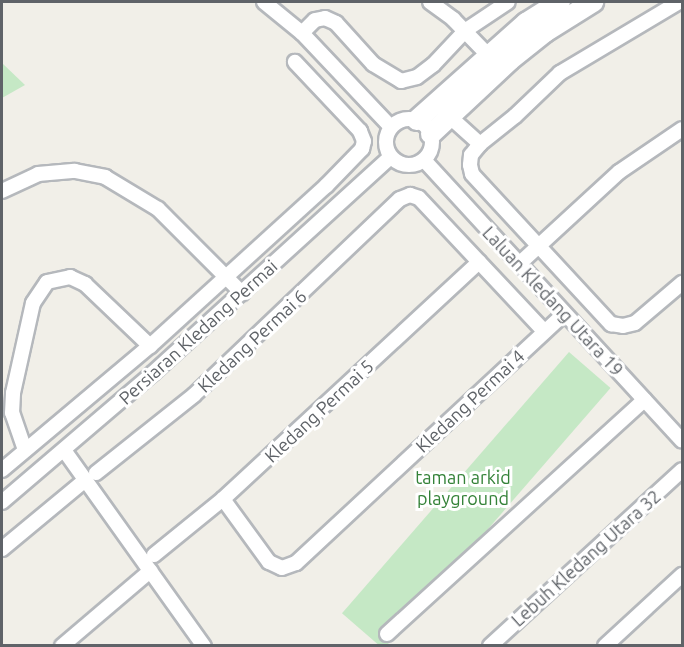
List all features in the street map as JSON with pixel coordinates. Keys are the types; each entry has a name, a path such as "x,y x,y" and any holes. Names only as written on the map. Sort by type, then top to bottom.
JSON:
{"main road":[{"path":"424,127 488,55 526,23 560,2"},
{"path":"424,127 449,116 510,60 545,32 593,2"}],"street":[{"path":"264,2 302,33 391,127"},
{"path":"430,2 466,30 488,55"},
{"path":"302,33 315,20 325,18 336,24 373,64 401,81 417,77 433,65 466,30 508,2"},
{"path":"679,2 561,73 515,116 480,144 471,155 472,174 611,324 623,326 635,323 682,283"},
{"path":"2,470 150,346 326,186 362,148 364,141 360,131 295,62"},
{"path":"449,116 480,144"},
{"path":"403,119 424,127 431,148 424,160 406,166 390,158 385,145 391,127 403,119"},
{"path":"519,264 619,172 682,129"},
{"name":"Persiaran Kledang Permai","path":"2,502 242,293 390,158"},
{"name":"Laluan Kledang Utara 19","path":"424,160 682,441"},
{"path":"2,191 38,174 75,171 105,177 158,208 242,293"},
{"name":"Kledang Permai 6","path":"2,549 194,395 400,199 410,195 419,198 479,262"},
{"path":"479,262 544,331"},
{"name":"Kledang Permai 5","path":"154,555 223,499 479,262"},
{"path":"25,450 12,413 12,393 33,303 47,282 70,277 85,284 150,346"},
{"name":"Kledang Permai 4","path":"223,499 269,562 282,568 296,563 564,314"},
{"path":"387,634 644,400"},
{"path":"64,450 91,476 150,571 204,645"},
{"name":"Lebuh Kledang Utara 32","path":"490,645 682,470"},
{"path":"62,645 150,571"},
{"path":"605,645 682,575"}],"green space":[{"path":"2,63 25,85 2,98"},
{"name":"taman arkid playground","path":"569,352 611,388 386,646 380,646 342,613"}]}
